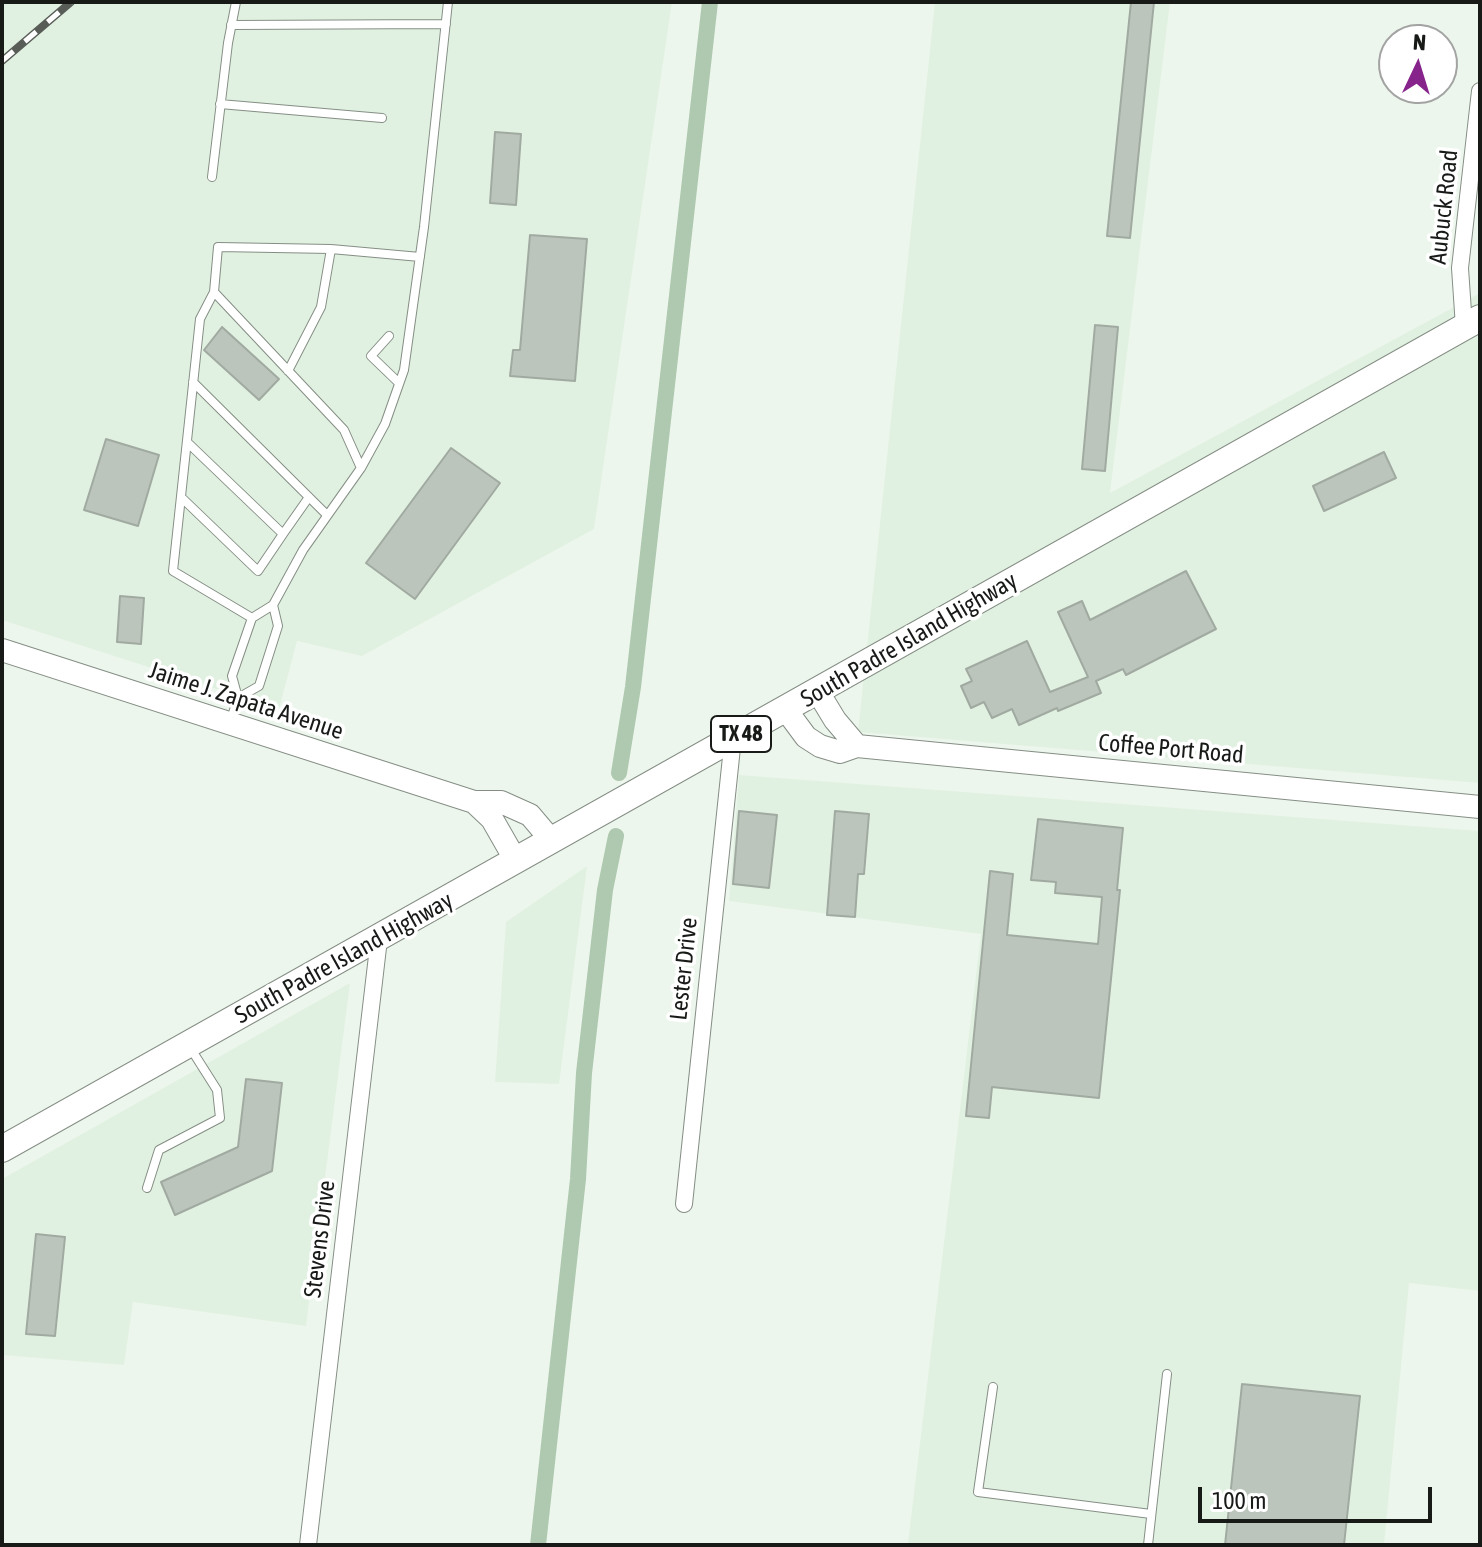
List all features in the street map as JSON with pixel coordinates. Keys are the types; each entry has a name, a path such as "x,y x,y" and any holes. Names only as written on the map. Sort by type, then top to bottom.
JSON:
{"main road":[{"name":"South Padre Island Highway","path":"2,1149 1472,322"}],"street":[{"name":"Aubuck Road","path":"1472,322 1460,268 1480,91"},
{"name":"Jaime J. Zapata Avenue","path":"2,650 474,802 501,802 530,815 552,841"},
{"path":"818,692 835,720 857,746"},
{"name":"Coffee Port Road","path":"786,710 806,737 820,746 840,752 857,746 1480,807"},
{"name":"Lester Drive","path":"684,1204 733,738"},
{"path":"474,802 492,819 516,861"},
{"name":"Stevens Drive","path":"308,1545 379,939"}],"lane":[{"path":"212,177 236,2"},
{"path":"229,723 238,698 232,676 252,618 273,605 303,550 361,468 385,424 404,370 420,257 448,2"},
{"path":"231,25 446,24"},
{"path":"220,104 382,118"},
{"path":"252,618 173,571 200,319 214,292 218,247 331,249 420,257"},
{"path":"288,371 321,307 331,249"},
{"path":"214,292 344,430 361,468"},
{"path":"389,336 371,356 399,383"},
{"path":"193,382 327,515"},
{"path":"187,442 283,534"},
{"path":"183,499 258,571 309,497"},
{"path":"238,698 259,686 278,626 273,605"},
{"path":"147,1188 159,1150 220,1118 217,1090 188,1045"},
{"path":"1148,1545 1167,1374"},
{"path":"993,1387 978,1492 1151,1514"}],"shaded area":[{"path":"2,2 672,2 594,529 362,656 297,641 279,709 2,620"},
{"path":"935,2 1170,2 1110,493 1480,293 1480,783 858,732"},
{"path":"739,775 1480,831 1480,1291 1409,1283 1384,1545 908,1543 981,934 729,901"},
{"path":"587,866 559,1084 495,1082 506,922"},
{"path":"350,983 306,1326 133,1302 124,1365 2,1355 2,1179"}],"building":[{"path":"1131,2 1154,2 1130,238 1107,236"},
{"path":"495,132 521,134 516,205 490,203"},
{"path":"530,235 587,239 575,381 510,376 513,350 520,350"},
{"path":"1095,325 1118,327 1105,471 1082,469"},
{"path":"222,327 279,379 259,400 204,350"},
{"path":"106,439 159,455 138,526 84,510"},
{"path":"451,448 500,483 415,599 366,563"},
{"path":"1384,452 1396,478 1324,511 1313,486"},
{"path":"1186,571 1216,629 1126,675 1123,669 1096,681 1101,693 1019,725 1012,709 992,718 984,702 971,708 961,686 972,681 966,669 1027,641 1050,692 1088,677 1058,612 1082,601 1090,620"},
{"path":"120,596 144,598 141,644 117,642"},
{"path":"739,811 777,815 769,888 733,884"},
{"path":"835,811 869,814 864,874 858,874 855,917 827,915"},
{"path":"1038,819 1123,828 1117,890 1120,890 1099,1098 992,1087 989,1118 966,1116 990,871 1013,874 1007,935 1098,944 1102,897 1055,893 1056,882 1031,880"},
{"path":"246,1079 282,1083 272,1171 175,1215 161,1182 238,1147"},
{"path":"36,1234 65,1237 55,1336 26,1334"},
{"path":"1242,1384 1360,1396 1344,1545 1225,1545"}],"waterway":[{"path":"619,773 633,687 710,2"},
{"path":"538,1545 578,1179 584,1073 605,890 616,836"}],"railway":[{"path":"2,61 71,2"}]}
